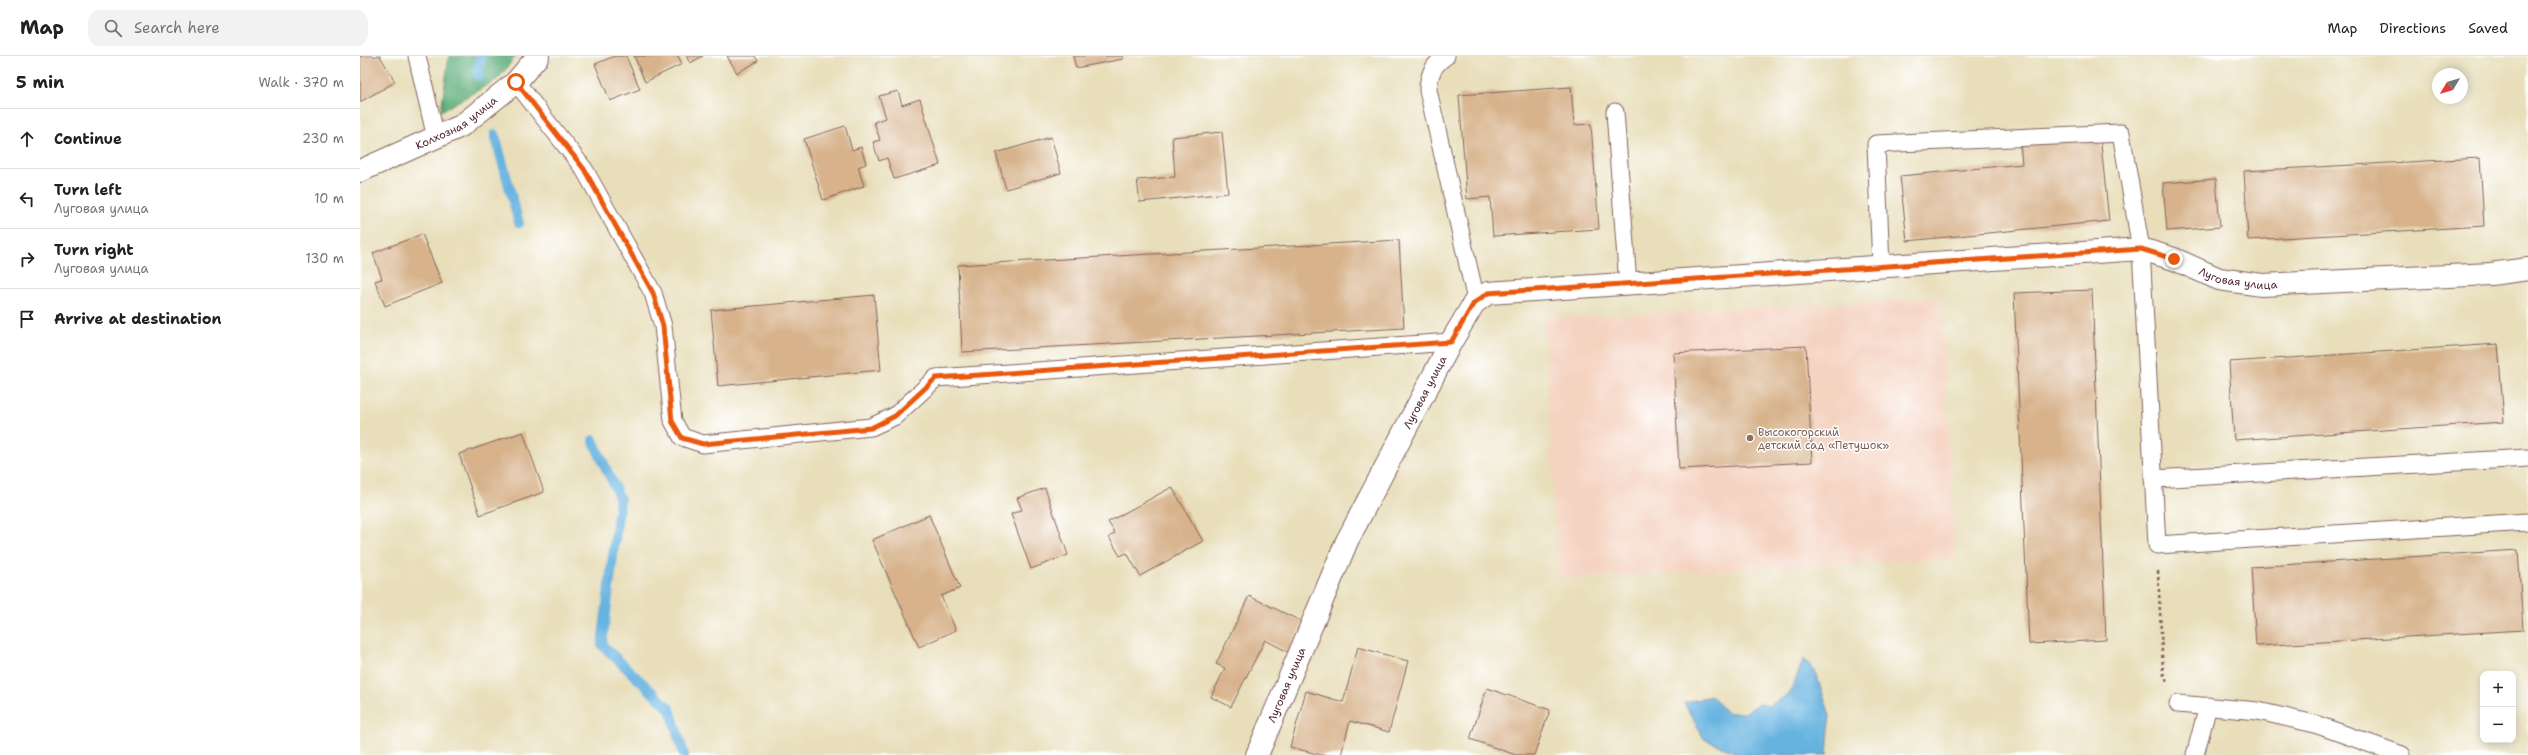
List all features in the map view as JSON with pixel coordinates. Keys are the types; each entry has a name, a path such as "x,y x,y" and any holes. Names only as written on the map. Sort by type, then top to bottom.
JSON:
{"street":[{"name":"Колхозная улица","path":"360,172 461,126 516,82 538,56"},
{"name":"Луговая улица","path":"1257,755 1347,541 1451,342 1476,300 1488,293 2141,249 2174,259 2219,279 2262,285 2491,274 2528,269"}],"lane":[{"path":"417,56 436,138"},
{"path":"1446,56 1432,69 1428,78 1428,90 1476,300"},
{"path":"516,82 584,169 653,293 663,326 672,421 682,438 703,444 871,428 895,416 936,378 1451,342"},
{"path":"1615,112 1628,284"},
{"path":"1881,267 1876,144 2121,133 2141,249 2157,544 2528,522"},
{"path":"2153,479 2528,458"},
{"path":"2178,704 2258,711 2315,724 2402,755"},
{"path":"2195,755 2208,706"}],"path":[{"path":"2157,544 2163,673 2178,704"}],"shaded area":[{"name":"Высокогорский детский сад «Петушок»","path":"1941,298 1955,558 1558,579 1544,319"}],"green space":[{"path":"449,56 516,56 498,79 441,111"}],"water":[{"path":"1804,659 1815,671 1830,715 1827,755 1734,755 1734,752 1704,739 1684,703 1712,696 1727,713 1744,713 1759,704 1769,706 1790,693"}],"building":[{"path":"360,56 380,56 395,82 360,102"},
{"path":"615,56 626,56 640,89 610,101 595,64"},
{"path":"634,56 678,56 682,64 645,82"},
{"path":"686,56 703,56 690,63"},
{"path":"727,56 755,56 758,61 737,73"},
{"path":"1073,56 1123,56 1123,59 1076,68"},
{"path":"1571,87 1574,125 1591,124 1599,229 1493,236 1490,197 1467,199 1459,95"},
{"path":"898,91 902,105 920,99 940,165 894,179 887,158 879,161 873,142 880,140 874,122 886,118 879,96"},
{"path":"845,126 852,150 861,147 866,164 858,167 864,186 823,200 804,139"},
{"path":"1222,132 1228,193 1140,202 1137,180 1175,177 1172,137"},
{"path":"2100,135 2109,221 1907,241 1900,176 2022,164 2020,144"},
{"path":"1051,137 1061,173 1006,189 996,153"},
{"path":"2480,158 2484,226 2248,240 2244,171"},
{"path":"2216,179 2220,227 2167,231 2163,183"},
{"path":"422,234 442,283 385,306 375,281 382,279 373,253"},
{"path":"1399,240 1404,328 962,352 958,265"},
{"path":"2092,290 2106,640 2029,644 2014,293"},
{"path":"874,295 881,370 718,386 711,310"},
{"path":"2498,344 2504,422 2234,440 2229,362"},
{"path":"1806,346 1812,462 1679,469 1673,353"},
{"path":"523,432 544,492 480,515 459,454"},
{"path":"1172,487 1203,541 1140,576 1127,553 1120,556 1109,537 1115,533 1108,522"},
{"path":"1045,488 1068,555 1031,569 1011,514 1022,510 1017,498"},
{"path":"929,515 960,588 941,596 956,630 919,647 872,540"},
{"path":"2518,550 2523,630 2256,646 2251,567"},
{"path":"1249,596 1303,622 1288,652 1265,640 1231,707 1211,697 1225,668 1216,664"},
{"path":"1358,647 1408,661 1389,732 1350,721 1341,755 1321,755 1290,747 1306,691 1343,702"},
{"path":"1487,688 1550,710 1534,755 1516,755 1470,739"}],"waterway":[{"path":"479,76 478,71 481,56"},
{"path":"495,135 519,223"},
{"path":"593,440 620,499 602,645 670,709 684,755"}],"place":[{"name":"Высокогорский детский сад «Петушок»","path":"1750,438"}],"route":[{"path":"516,82 584,169 653,293 663,326 672,421 682,438 703,444 871,428 895,416 936,378 1451,342 1474,303 1478,298 1488,293 2141,249 2174,259"}]}
